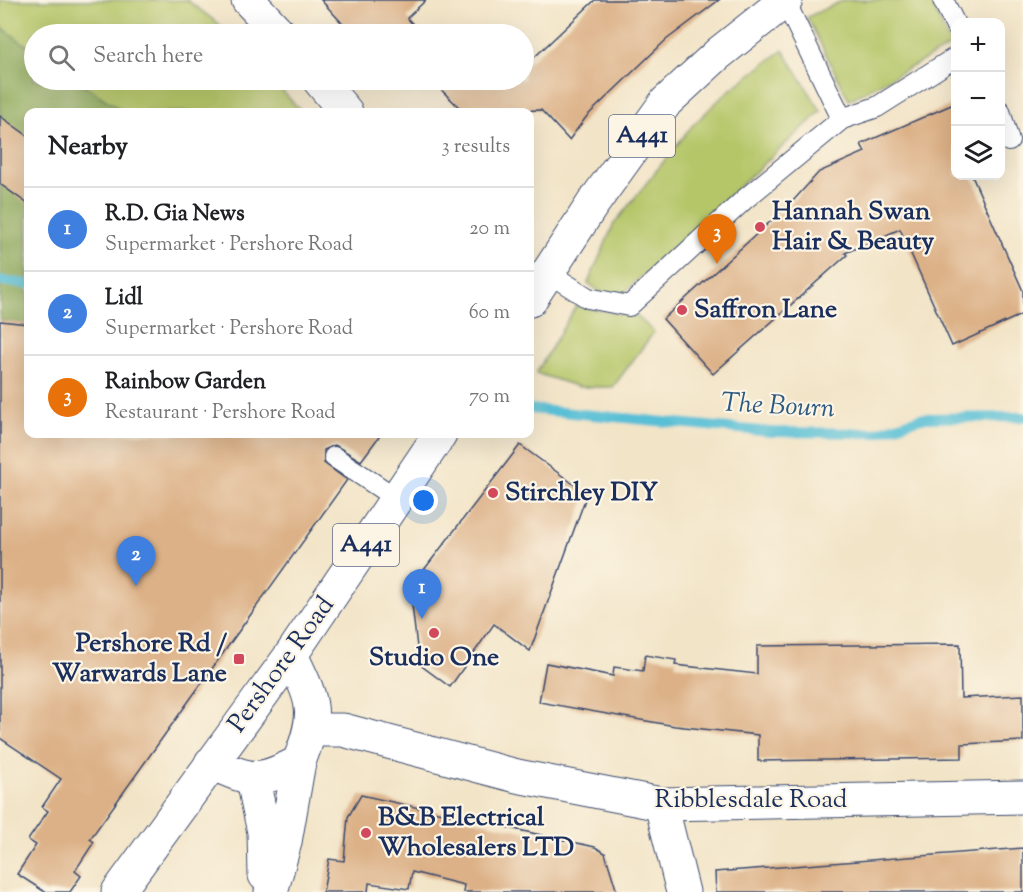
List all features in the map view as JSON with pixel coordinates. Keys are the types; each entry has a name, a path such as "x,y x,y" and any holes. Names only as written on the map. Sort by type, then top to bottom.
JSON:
{"street":[{"name":"A441","path":"534,293 666,102 718,54 786,0"},
{"path":"250,1 271,24"},
{"path":"327,90 343,108"},
{"name":"Pershore Road","path":"118,892 291,655 437,438"},
{"path":"211,763 253,780 277,774 299,762 327,730 291,655"},
{"name":"Ribblesdale Road","path":"327,730 518,776 661,804 1023,797"},
{"path":"271,892 285,842 299,762"},
{"path":"253,780 264,832 265,892"},
{"path":"661,804 682,892"}],"lane":[{"path":"786,0 842,119"},
{"path":"943,0 952,18"},
{"path":"957,0 964,18"},
{"path":"547,272 588,298 629,306 746,199 842,119 877,107 951,60"},
{"path":"1004,126 1009,141"},
{"path":"334,457 397,499"}],"green space":[{"path":"0,0 187,0 219,24 24,24 24,90 281,90 298,108 24,108 24,324 0,321"},
{"path":"844,0 930,0 951,46 849,100 807,17"},
{"path":"0,26 24,44 24,90 91,90 118,108 24,108 24,324 0,321"},
{"path":"783,50 821,111 625,292 603,294 588,283 614,224 692,126 726,93"},
{"path":"576,306 638,317 654,332 613,387 579,387 536,373"}],"building":[{"path":"321,0 426,0 407,18 413,24 343,24"},
{"path":"595,0 719,0 666,40 587,116 569,140 541,110 534,110 534,108 460,108 441,90 534,90 534,58"},
{"path":"951,105 951,180 974,180 1023,291 1023,314 952,346 900,229 845,253 847,255 713,374 663,319 792,202 819,172 865,152 861,144"},
{"path":"0,116 24,133 24,201 0,184"},
{"path":"0,321 24,324 24,438 378,438 361,461 335,445 324,450 324,463 347,480 90,839 94,842 75,871 81,876 70,892 45,892 17,874 36,845 28,840 48,811 42,807 61,779 0,738"},
{"path":"520,445 587,494 530,651 494,624 450,687 419,664 410,588"},
{"path":"960,644 961,698 1023,695 1023,741 962,744 962,758 758,761 758,735 675,726 539,702 546,663 613,676 614,667 643,671 645,655 676,660 675,665 757,674 757,646"},
{"path":"361,795 595,847 605,853 617,892 463,892 464,885 412,872 409,889 369,883 368,892 323,892 329,859 344,861 348,817"},
{"path":"1023,848 1023,892 716,892 715,872"}],"waterway":[{"name":"The Bourn","path":"0,281 24,284"},
{"name":"The Bourn","path":"534,409 771,432 875,433 921,418 1023,417"}],"place":[{"name":"Hannah Swan Hair & Beauty","path":"760,227"},
{"name":"Rainbow Garden","path":"717,264"},
{"name":"Saffron Lane","path":"682,310"},
{"name":"Stirchley DIY","path":"493,493"},
{"name":"Lidl","path":"136,586"},
{"name":"R.D. Gia News","path":"422,619"},
{"name":"Studio One","path":"434,633"},
{"name":"Pershore Rd / Warwards Lane","path":"239,659"},
{"name":"B&B Electrical Wholesalers LTD","path":"366,833"}]}
